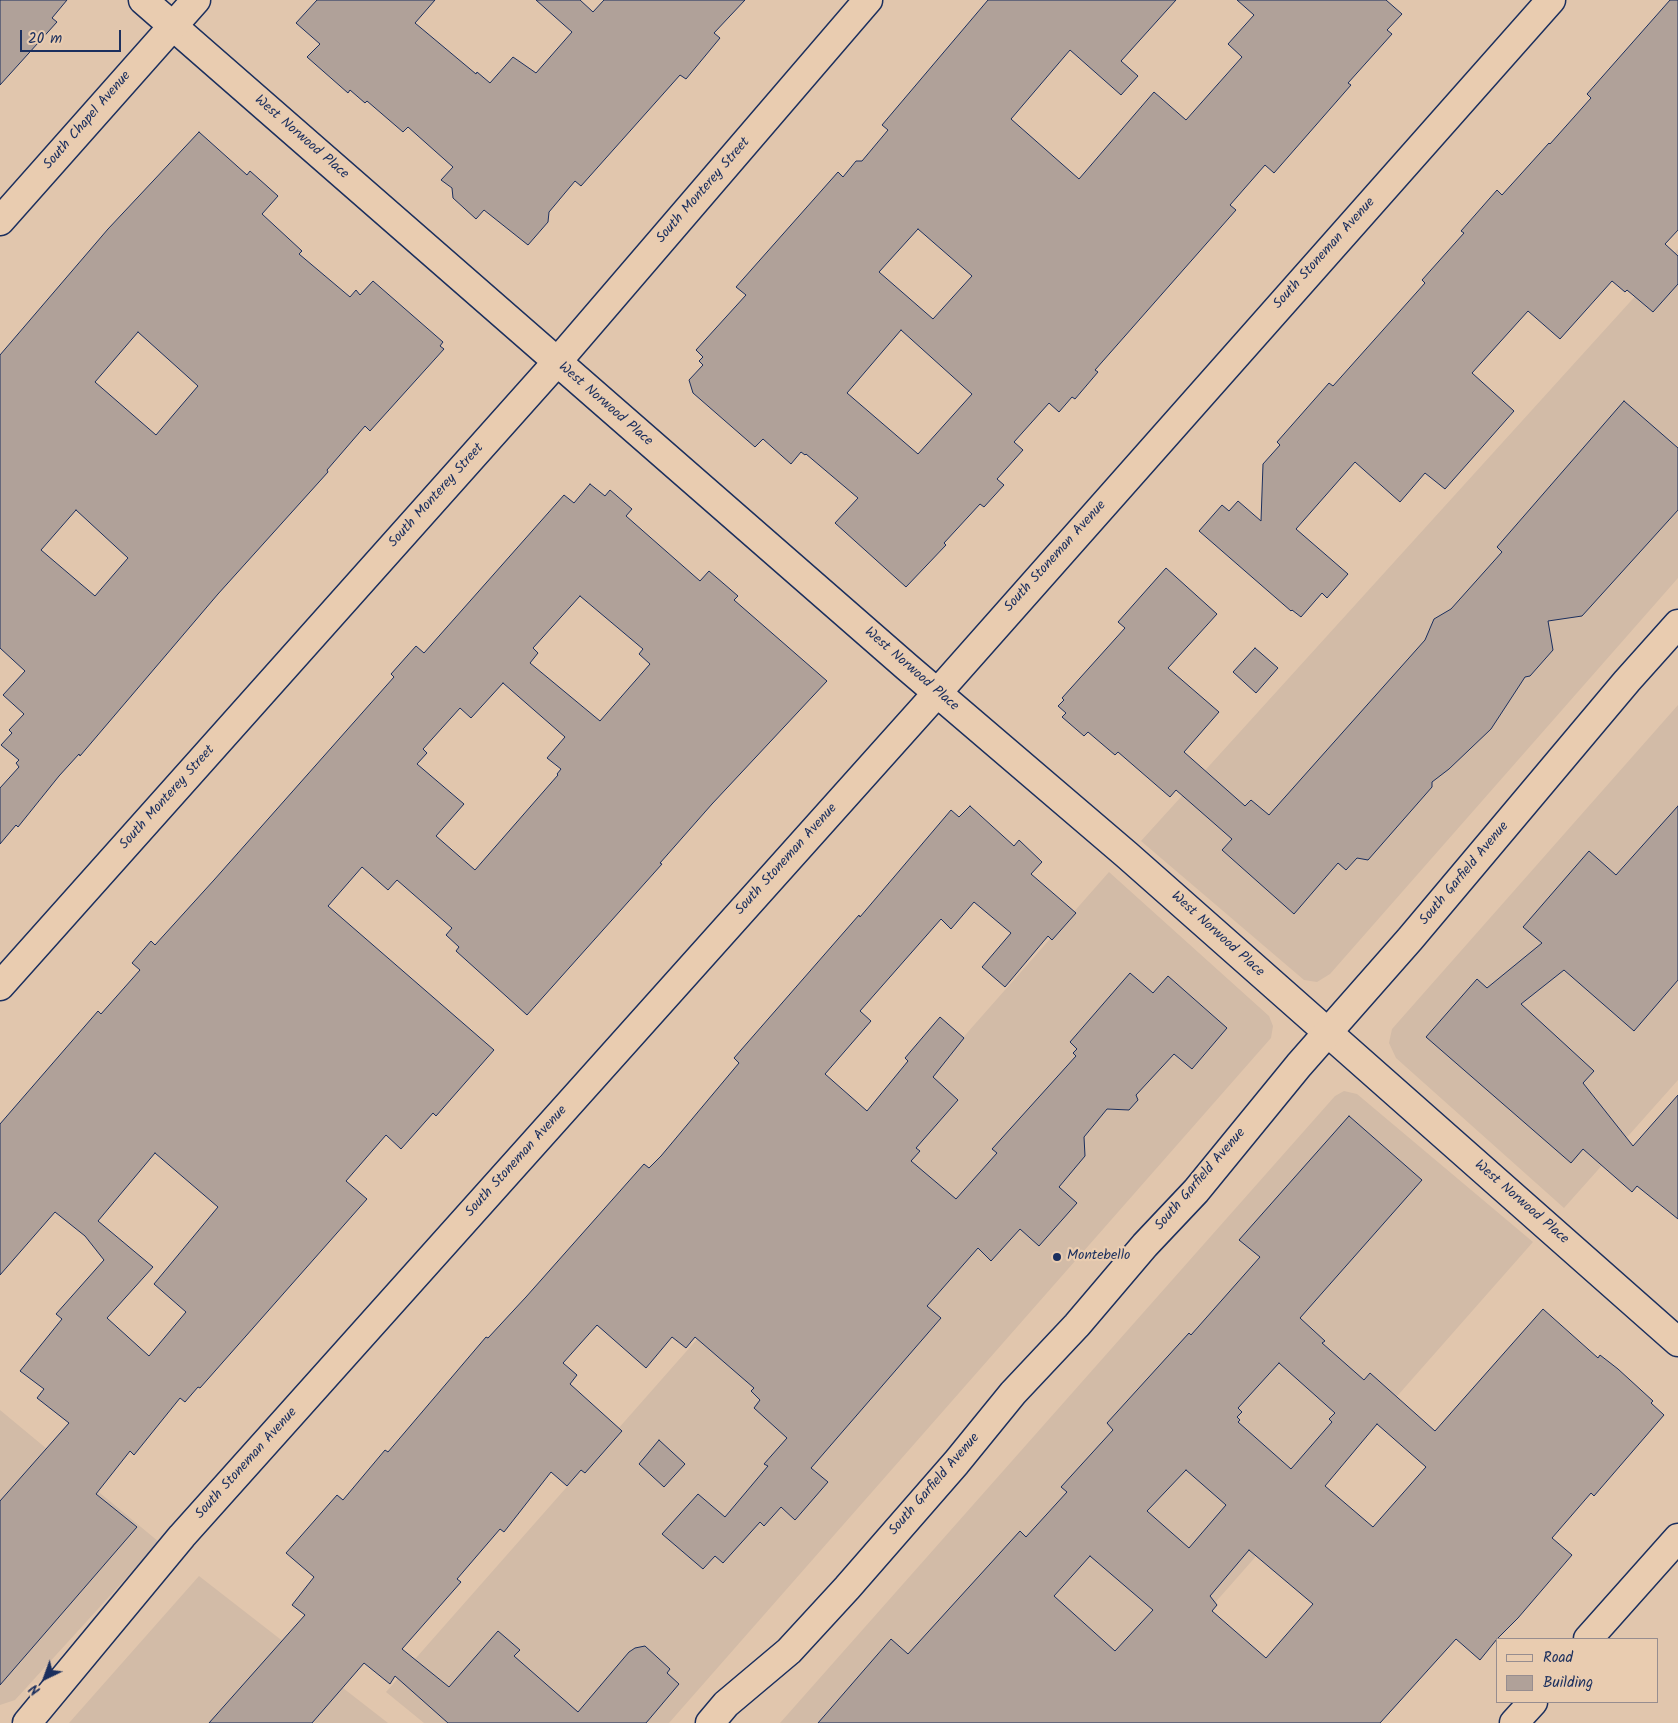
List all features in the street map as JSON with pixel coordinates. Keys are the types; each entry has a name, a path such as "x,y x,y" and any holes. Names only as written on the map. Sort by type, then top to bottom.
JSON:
{"street":[{"name":"West Norwood Place","path":"143,0 557,362 1128,855 1678,1342"},
{"name":"South Chapel Avenue","path":"0,221 196,0"},
{"name":"South Monterey Street","path":"0,986 557,362 868,0"},
{"name":"South Stoneman Avenue","path":"27,1723 189,1529 938,692 1551,0"},
{"name":"South Garfield Avenue","path":"710,1723 726,1704 789,1651 847,1588 956,1463 1013,1392 1077,1325 1145,1244 1196,1191 1299,1065 1328,1034 1678,624"},
{"path":"1589,1638 1678,1538"},
{"path":"1514,1723 1532,1703"}],"shaded area":[{"path":"1678,249 1678,578 1330,974 1317,982 1304,980 1141,841"},
{"path":"1678,705 1678,1080 1564,1208 1396,1058 1389,1043 1392,1029"},
{"path":"1109,872 1269,1016 1273,1026 1271,1038 669,1723 424,1723 386,1692"},
{"path":"1344,1091 1357,1094 1533,1242 1109,1723 780,1723 1335,1096"},
{"path":"0,1410 159,1542 15,1700 0,1705"},
{"path":"199,1576 388,1723 69,1723"}],"building":[{"path":"0,0 67,0 52,18 57,22 0,85"},
{"path":"317,0 435,0 415,23 476,74 477,72 490,83 513,57 536,73 572,32 536,0 580,0 593,12 604,0 745,0 714,33 720,38 686,79 680,75 581,186 575,181 549,212 548,222 528,245 484,210 476,219 453,198 452,188 441,180 453,167 408,127 403,132 367,101 365,103 350,90 348,93 307,57 320,44 296,23"},
{"path":"988,0 1176,0 1121,61 1138,76 1121,95 1070,50 1011,119 1079,179 1154,92 1186,120 1242,57 1228,44 1254,15 1237,0 1386,0 1402,14 1387,30 1392,34 1348,83 1351,85 1274,173 1265,165 1230,205 1236,210 1095,370 1098,372 1075,399 1072,397 1059,412 1049,403 1014,442 1023,450 997,479 1004,485 984,507 980,504 944,543 946,545 906,587 835,523 858,498 806,454 801,452 791,464 763,439 755,447 693,393 689,380 703,365 699,361 703,357 696,350 746,295 736,287 838,172 843,177 856,161 862,161 888,130 882,125","holes":["918,229 972,276 933,319 879,272","901,330 972,394 918,454 847,393"]},
{"path":"1670,0 1678,0 1678,230 1665,244 1678,256 1678,284 1653,312 1627,290 1625,292 1612,281 1560,339 1528,311 1472,373 1514,411 1445,489 1425,473 1400,502 1355,462 1296,529 1348,574 1327,598 1322,593 1301,617 1291,611 1199,531 1222,505 1229,511 1238,501 1261,521 1263,464 1280,445 1277,442 1329,383 1333,386 1425,283 1422,280 1464,233 1461,231 1497,190 1502,195 1591,98 1587,94"},
{"path":"199,132 247,175 250,171 278,196 262,214 302,251 299,254 350,297 356,290 360,295 373,281 443,342 440,346 444,349 370,431 365,426 327,470 328,472 218,594 80,756 79,754 59,776 18,827 16,825 0,844 0,788 19,767 16,763 19,760 1,745 12,733 9,730 24,714 3,695 25,671 0,648 0,355 108,229","holes":["138,332 198,386 156,435 95,382","76,510 128,558 95,596 41,550"]},
{"path":"1624,401 1678,448 1678,510 1582,616 1548,621 1553,650 1530,676 1525,677 1491,729 1449,769 1432,782 1432,787 1368,860 1357,858 1346,870 1338,863 1294,914 1222,850 1232,839 1176,790 1170,797 1118,752 1115,755 1088,732 1084,736 1062,717 1066,713 1058,706 1064,700 1062,698 1125,628 1118,622 1166,568 1217,614 1168,668 1219,712 1184,752 1245,806 1251,800 1269,815 1425,640 1434,619 1451,609 1502,552 1497,547"},
{"path":"590,484 605,496 610,490 632,509 626,516 700,581 709,571 738,596 734,600 827,681 712,804 660,863 662,864 527,1015 456,951 459,947 446,935 452,928 397,880 388,890 362,867 328,906 494,1050 436,1116 433,1113 401,1149 386,1135 346,1181 367,1199 200,1388 198,1387 185,1402 180,1398 134,1455 130,1451 96,1494 137,1527 0,1685 0,1501 69,1423 37,1398 44,1389 20,1371 62,1319 56,1314 104,1260 85,1236 55,1212 0,1275 0,1124 98,1011 101,1014 140,970 132,963 151,941 155,945 214,880 394,677 391,674 416,646 424,653 564,495 574,503","holes":["580,596 643,649 639,654 650,664 600,721 530,663 538,653 533,648","503,683 565,737 547,758 561,769 558,775 475,870 436,836 464,804 417,764 427,753 423,749 460,708 471,718","155,1153 218,1207 154,1284 186,1312 149,1356 107,1318 153,1267 98,1221"]},
{"path":"1255,648 1278,668 1256,693 1233,672"},
{"path":"970,806 1014,846 1019,840 1042,862 1031,874 1076,913 1052,940 1048,936 1005,987 982,967 1011,933 974,902 951,929 941,919 860,1011 871,1021 825,1074 867,1111 908,1061 905,1058 940,1017 964,1038 933,1077 958,1100 916,1148 920,1151 911,1161 956,1199 997,1153 992,1149 1076,1056 1073,1053 1077,1049 1070,1042 1130,973 1153,993 1168,976 1227,1028 1192,1069 1174,1054 1136,1095 1138,1100 1129,1110 1107,1109 1084,1137 1085,1156 1059,1187 1077,1203 1039,1246 1020,1229 991,1261 978,1248 927,1306 941,1318 811,1468 828,1482 795,1520 781,1507 764,1526 760,1522 723,1563 715,1556 703,1569 662,1534 698,1494 725,1517 768,1466 764,1464 787,1438 754,1408 760,1400 751,1391 754,1388 695,1337 686,1348 672,1337 646,1368 597,1325 563,1363 577,1375 570,1384 622,1431 585,1473 581,1470 567,1486 551,1472 504,1532 500,1529 457,1579 461,1582 402,1649 449,1687 498,1631 520,1650 514,1656 578,1712 629,1652 635,1648 645,1646 670,1669 667,1673 679,1684 646,1723 448,1723 395,1676 390,1684 364,1663 312,1723 209,1723 305,1615 292,1605 314,1577 286,1553 337,1495 343,1500 385,1450 388,1452 486,1337 488,1338 526,1297 644,1164 649,1168 661,1156 739,1063 734,1058 859,915 860,917 951,810 959,817"},
{"path":"1678,806 1678,980 1634,1031 1564,970 1521,1004 1594,1071 1583,1083 1633,1146 1678,1095 1678,1219 1637,1186 1632,1192 1583,1149 1571,1163 1426,1037 1477,979 1487,988 1542,943 1523,927 1589,851 1616,875"},
{"path":"1349,1116 1422,1180 1300,1318 1325,1341 1322,1343 1364,1380 1370,1373 1435,1431 1543,1309 1598,1358 1600,1355 1618,1369 1653,1401 1651,1403 1664,1415 1594,1496 1591,1493 1552,1538 1572,1555 1518,1618 1496,1638 1480,1660 1456,1639 1380,1723 818,1723 891,1639 908,1654 1020,1531 1026,1537 1067,1492 1061,1487 1113,1430 1107,1423 1189,1333 1191,1335 1260,1257 1239,1240","holes":["1279,1363 1335,1413 1329,1419 1332,1422 1291,1469 1238,1422 1240,1420 1237,1417 1242,1412 1238,1408","1377,1424 1426,1467 1373,1527 1325,1486","1186,1470 1226,1505 1189,1548 1147,1511","1249,1550 1313,1604 1266,1658 1212,1611 1217,1605 1210,1596","1090,1556 1153,1610 1115,1651 1054,1596"]},
{"path":"659,1440 685,1464 664,1487 639,1464"}],"place":[{"name":"Montebello","path":"1057,1257"}]}
